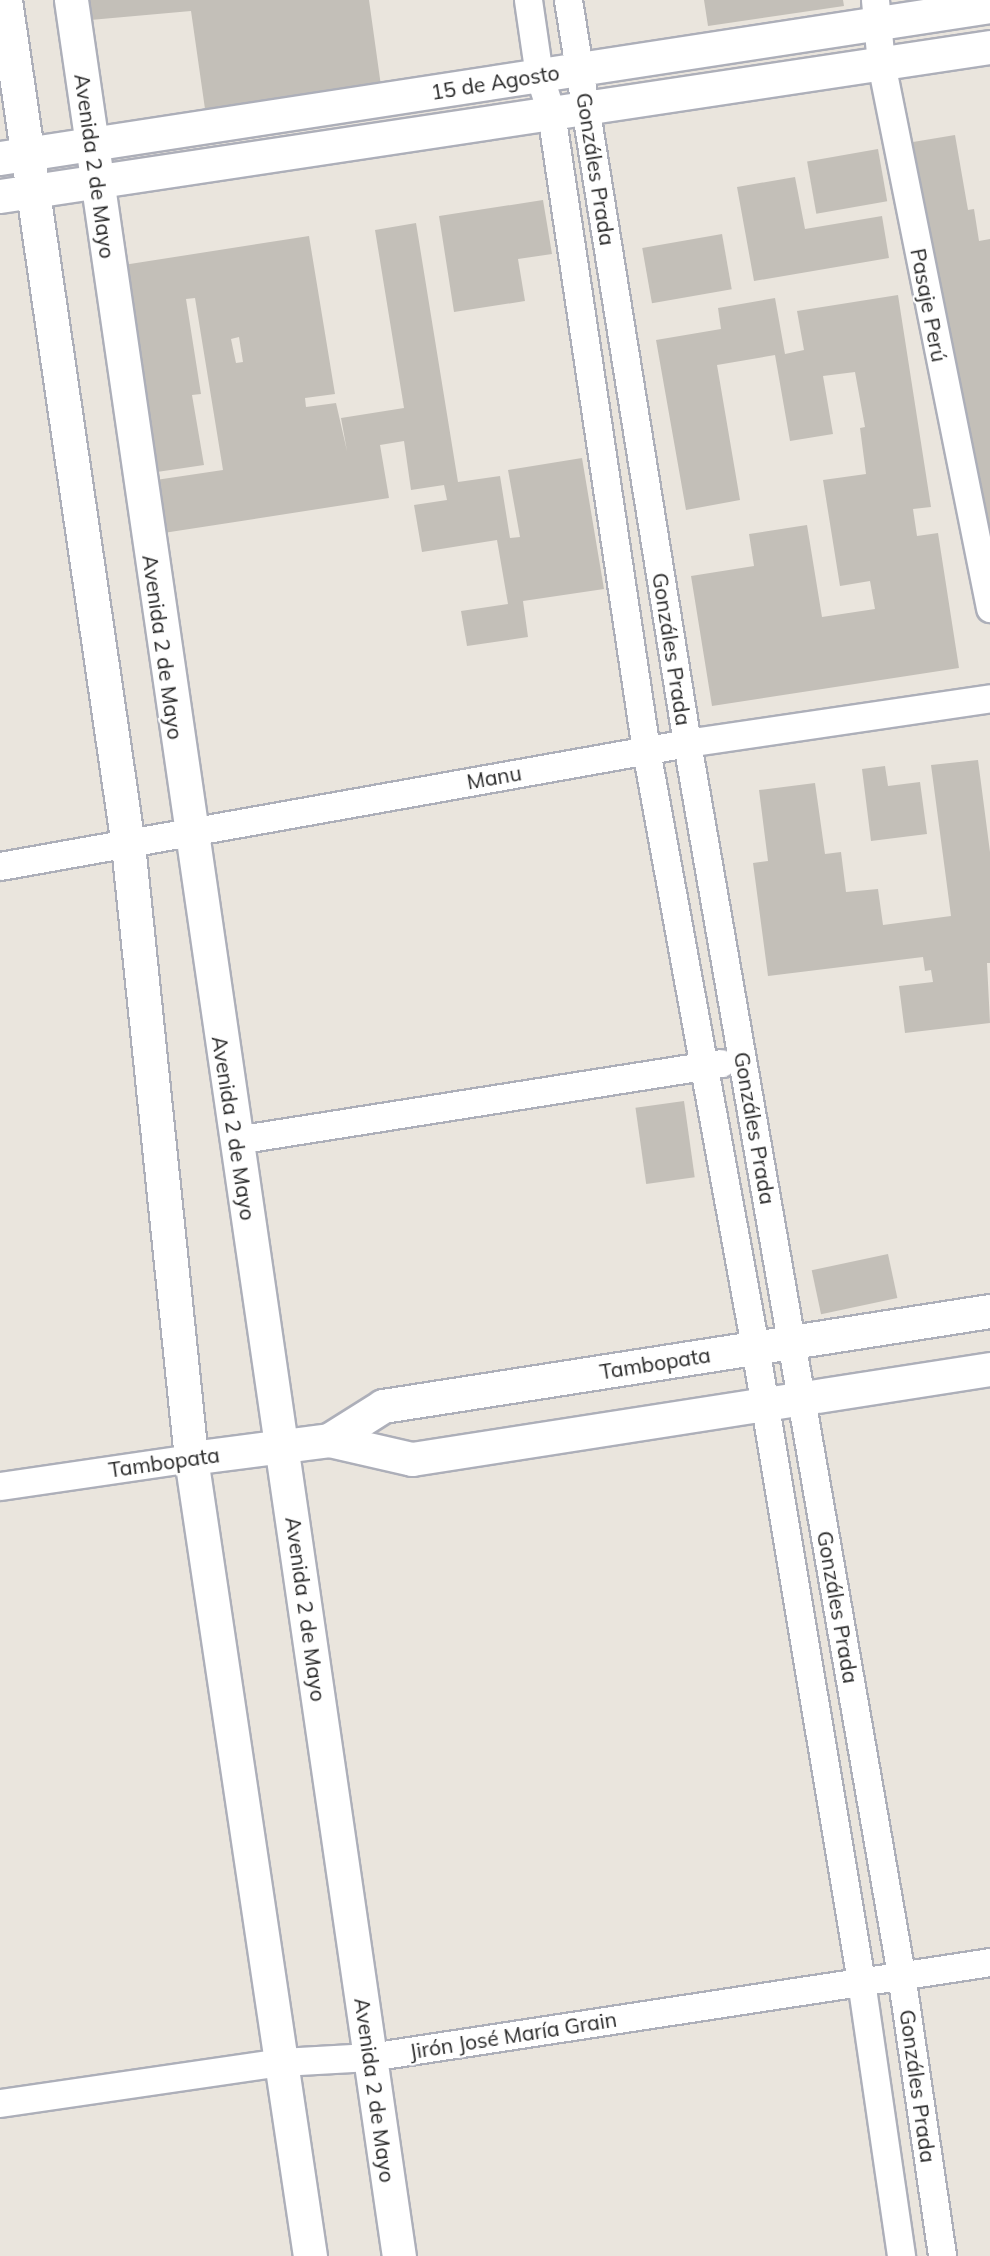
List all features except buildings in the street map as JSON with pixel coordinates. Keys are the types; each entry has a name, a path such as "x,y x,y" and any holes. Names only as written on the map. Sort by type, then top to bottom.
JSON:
{"main road":[{"path":"5,0 14,156 33,190 128,845 191,1458 310,2256"},
{"name":"Avenida 2 de Mayo","path":"71,0 189,832 282,1445 399,2256"},
{"name":"15 de Agosto","path":"14,156 578,69 877,11 990,6"},
{"name":"15 de Agosto","path":"0,196 990,47"},
{"name":"Tambopata","path":"329,1440 383,1406 792,1340 990,1311"},
{"name":"Tambopata","path":"191,1458 329,1440 412,1459 990,1369"}],"street":[{"path":"528,0 539,75 551,113 646,750 755,1347 861,1981 901,2256"},
{"name":"Gonzáles Prada","path":"568,0 687,743 902,1974 942,2256"},
{"name":"Pasaje Perú","path":"877,11 881,63 990,608"},
{"name":"Manu","path":"0,866 128,845 189,832 687,743 990,698"},
{"path":"236,1140 703,1065 743,1061"},
{"name":"Tambopata","path":"0,1486 191,1458"},
{"name":"Jirón José María Grain","path":"0,2103 281,2062 370,2057 990,1962"}]}
